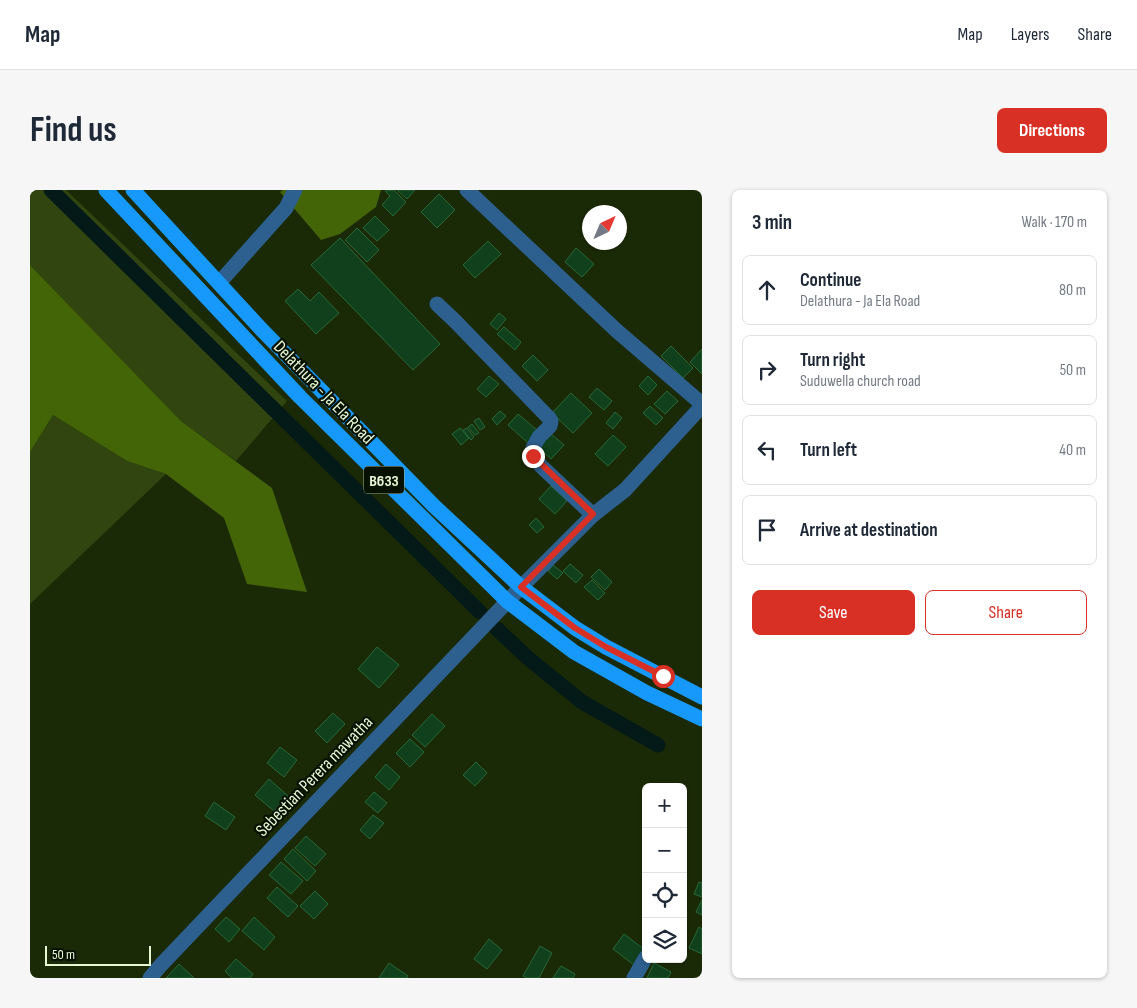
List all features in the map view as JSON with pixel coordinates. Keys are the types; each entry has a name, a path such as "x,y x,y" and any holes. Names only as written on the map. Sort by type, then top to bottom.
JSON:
{"main road":[{"name":"Delathura - Ja Ela Road","path":"106,190 300,396 507,601 574,652 647,693 702,719"},
{"name":"Delathura - Ja Ela Road","path":"132,190 268,336 428,499 521,587 575,628 606,647 702,697"}],"street":[{"path":"219,283 286,208 295,190"},
{"path":"467,190 617,331 702,405"},
{"path":"437,304 455,320 550,418 550,426 533,448 533,456 593,514"},
{"name":"Sebestian Perera mawatha","path":"150,978 225,896 507,601 593,514 625,490 702,405"},
{"path":"634,978 642,963"}],"green space":[{"path":"30,190 66,190 287,401 236,461 181,421 30,265"},
{"path":"283,190 381,190 376,207 340,234 321,240 280,192"},
{"path":"30,265 181,421 272,488 307,592 247,584 224,518 166,474 127,461 53,415 30,452"},
{"path":"53,415 127,461 166,474 30,604 30,452"}],"building":[{"path":"394,190 406,202 393,216 382,205 390,196 385,191"},
{"path":"397,190 415,190 407,199"},
{"path":"439,194 455,210 437,228 421,212"},
{"path":"375,216 389,230 377,241 363,228"},
{"path":"357,228 379,250 367,262 345,240"},
{"path":"340,238 440,344 413,370 311,265"},
{"path":"488,241 501,254 475,278 463,265"},
{"path":"576,248 594,264 582,277 565,262"},
{"path":"298,289 310,301 319,292 339,313 316,334 285,301"},
{"path":"499,313 506,319 497,330 490,324"},
{"path":"504,327 521,342 515,350 497,334"},
{"path":"671,346 693,368 683,378 661,356"},
{"path":"702,349 702,374 690,362"},
{"path":"533,355 548,370 537,381 522,366"},
{"path":"489,376 499,384 486,397 477,389"},
{"path":"648,376 657,385 648,395 639,386"},
{"path":"597,388 612,401 604,410 589,397"},
{"path":"667,391 678,401 665,414 654,404"},
{"path":"571,393 592,413 573,433 552,413"},
{"path":"650,406 663,418 656,425 643,413"},
{"path":"500,411 506,416 497,425 492,419"},
{"path":"615,412 622,418 613,429 606,423"},
{"path":"518,414 538,431 528,443 508,425"},
{"path":"479,418 485,427 480,430 474,421"},
{"path":"472,424 479,433 475,435 468,427"},
{"path":"460,428 469,438 461,445 452,434"},
{"path":"467,428 474,437 471,440 463,430"},
{"path":"551,434 564,445 551,459 539,448"},
{"path":"613,435 626,447 608,466 595,454"},
{"path":"551,486 567,501 555,514 539,499"},
{"path":"536,518 544,527 537,533 529,525"},
{"path":"570,564 583,575 576,583 563,571"},
{"path":"553,565 563,573 557,579 548,571"},
{"path":"599,569 612,582 605,590 591,577"},
{"path":"592,580 605,593 598,600 584,587"},
{"path":"377,647 399,665 379,688 358,669"},
{"path":"333,713 345,724 327,743 315,731"},
{"path":"432,714 445,726 425,747 412,735"},
{"path":"410,739 424,752 410,767 396,753"},
{"path":"280,747 297,760 284,777 267,763"},
{"path":"476,762 487,773 475,786 463,775"},
{"path":"386,764 400,777 389,790 375,777"},
{"path":"269,779 288,796 274,811 255,795"},
{"path":"374,792 387,803 378,813 365,802"},
{"path":"214,802 235,817 226,830 205,816"},
{"path":"373,815 384,823 370,839 360,830"},
{"path":"306,836 326,854 315,866 295,848"},
{"path":"293,849 316,871 307,881 284,859"},
{"path":"281,862 303,881 291,894 269,875"},
{"path":"699,882 702,883 702,897 694,894"},
{"path":"277,887 298,906 288,917 267,898"},
{"path":"315,891 328,904 314,919 300,906"},
{"path":"702,900 702,915 696,912"},
{"path":"226,917 240,929 229,942 215,929"},
{"path":"254,917 275,937 264,950 242,931"},
{"path":"699,927 702,929 702,954 689,948"},
{"path":"624,934 642,948 642,954 634,965 613,949"},
{"path":"489,939 502,950 487,969 474,959"},
{"path":"540,946 552,953 539,978 527,978 523,976"},
{"path":"236,959 253,974 250,978 232,978 225,971"},
{"path":"389,963 408,976 407,978 379,978"},
{"path":"654,963 671,972 668,978 647,978"},
{"path":"179,964 194,978 166,978"},
{"path":"561,966 575,974 573,978 553,978"}],"waterway":[{"path":"51,190 480,612"},
{"path":"497,629 528,658 582,702 658,745"}],"route":[{"path":"533,456 541,466 593,514 521,587 575,628 606,647 663,676"}]}
